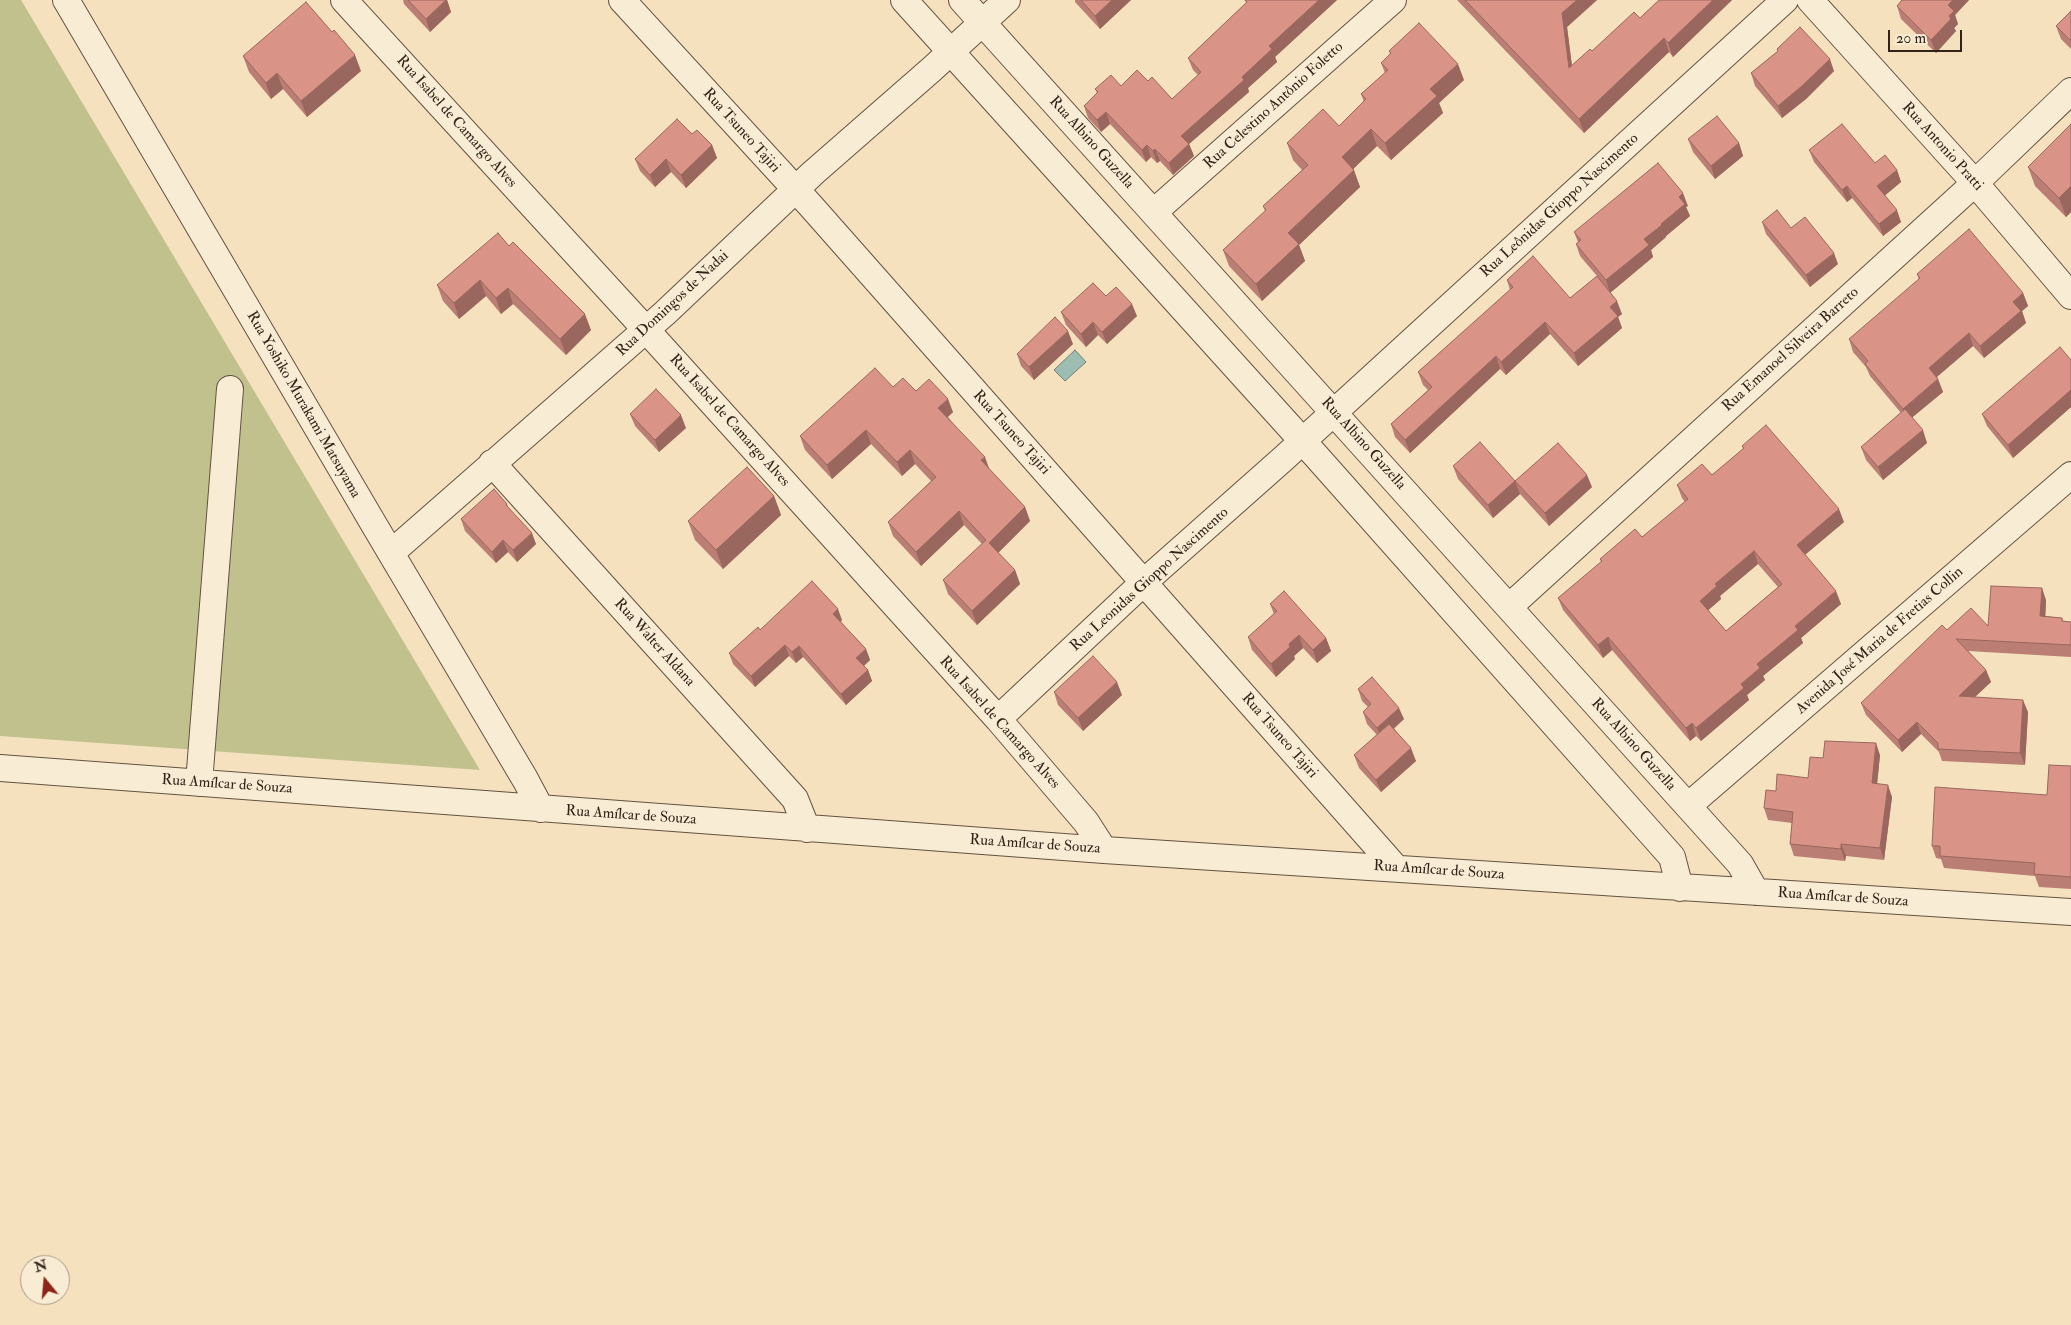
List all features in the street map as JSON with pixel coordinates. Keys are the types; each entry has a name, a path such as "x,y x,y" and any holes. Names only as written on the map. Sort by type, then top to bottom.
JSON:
{"street":[{"name":"Rua Yoshiko Murakami Matsuyama","path":"66,0 526,779 541,809"},
{"name":"Rua Isabel de Camargo Alves","path":"344,0 998,719 1086,822 1104,850"},
{"name":"Rua Tsuneo Tajiri","path":"622,0 796,190 1396,868"},
{"path":"904,0 1303,442 1672,857 1680,888"},
{"name":"Rua Albino Guzella","path":"962,0 1740,864 1756,892"},
{"path":"983,23 1008,0"},
{"name":"Rua Celestino Antônio Foletto","path":"1154,212 1393,0"},
{"name":"Rua Leônidas Gioppo Nascimento","path":"1303,442 1786,0"},
{"name":"Rua Antonio Pratti","path":"1810,0 1975,183 2071,296"},
{"name":"Rua Domingos de Nadai","path":"391,553 645,330 796,190 983,23"},
{"name":"Rua Emanoel Silveira Barreto","path":"1509,607 1975,183 2071,91"},
{"path":"198,783 230,389"},
{"name":"Rua Leonidas Gioppo Nascimento","path":"998,719 1143,582 1303,442"},
{"name":"Rua Walter Aldana","path":"492,463 794,799 807,829"},
{"name":"Avenida José Maria de Fretias Collin","path":"1688,806 2071,475"},
{"name":"Rua Amílcar de Souza","path":"0,768 1104,850 2071,912"}],"green space":[{"path":"0,0 21,0 480,770 0,736"}],"water":[{"path":"1075,350 1086,362 1065,381 1054,370"}],"building":[{"path":"408,0 446,0 426,19"},
{"path":"1081,0 1112,0 1095,16"},
{"path":"1245,0 1319,0 1269,46 1272,49 1242,77 1244,80 1181,136 1189,144 1169,163 1155,149 1153,151 1147,145 1142,150 1106,112 1097,120 1084,106 1098,92 1095,89 1111,75 1121,86 1137,70 1148,81 1152,77 1172,99 1201,72 1188,58 1247,2"},
{"path":"1465,0 1577,0 1562,13 1569,68 1590,49 1592,51 1634,12 1640,18 1659,0 1713,0 1668,43 1664,38 1579,119"},
{"path":"1902,0 1953,0 1948,5 1954,11 1949,16 1951,19 1931,40 1897,6"},
{"path":"306,2 332,32 334,30 355,55 301,101 277,73 266,83 243,56"},
{"path":"2071,11 2071,41 2056,26"},
{"path":"1419,23 1458,64 1430,89 1437,96 1385,143 1371,129 1342,157 1354,170 1288,233 1299,244 1256,284 1223,250 1266,210 1263,206 1308,165 1287,143 1323,109 1339,126 1366,99 1361,94 1388,70 1381,63 1391,53 1389,51"},
{"path":"1800,27 1830,59 1778,106 1751,73 1778,51 1777,49"},
{"path":"1717,116 1739,143 1711,166 1688,139"},
{"path":"677,119 692,134 697,130 712,145 681,175 666,159 650,175 635,159"},
{"path":"1842,124 1875,163 1885,155 1897,170 1877,186 1897,210 1879,224 1847,186 1842,190 1809,150"},
{"path":"2071,124 2071,186 2059,198 2028,167"},
{"path":"1658,163 1683,193 1679,197 1685,204 1644,239 1649,245 1606,280 1576,244 1581,240 1574,232"},
{"path":"1777,210 1791,228 1805,217 1834,253 1806,275 1762,222"},
{"path":"1969,229 2023,293 2013,302 2021,311 1980,346 1969,333 1929,368 1938,379 1903,409 1865,364 1868,361 1849,339 1920,278 1917,274"},
{"path":"498,233 509,246 513,242 585,314 560,339 508,288 496,298 480,280 454,303 437,285"},
{"path":"1533,256 1570,298 1597,276 1617,301 1610,307 1618,316 1574,353 1545,322 1501,362 1496,356 1405,440 1391,424 1432,387 1418,372 1513,287 1507,280"},
{"path":"1093,283 1106,296 1116,287 1132,304 1102,332 1093,322 1081,334 1061,312"},
{"path":"1055,317 1068,331 1029,367 1017,354"},
{"path":"2060,347 2071,360 2071,390 2008,445 1982,414"},
{"path":"875,368 893,387 903,378 916,391 929,379 948,399 938,408 985,457 981,460 1025,507 989,543 1015,570 972,611 943,580 986,540 959,511 916,552 888,522 936,477 910,450 897,462 866,430 827,465 800,436"},
{"path":"656,389 681,415 655,440 630,414"},
{"path":"1905,409 1923,430 1878,467 1861,447"},
{"path":"1766,425 1839,509 1797,545 1836,591 1795,626 1798,630 1757,664 1760,668 1741,684 1744,688 1696,728 1692,723 1686,728 1608,637 1598,645 1558,598 1602,561 1600,559 1635,529 1642,537 1688,499 1677,485 1702,464 1712,475 1744,448 1742,446","holes":["1754,551 1782,584 1726,631 1700,601 1717,586 1715,584"]},
{"path":"1480,442 1515,481 1488,505 1453,466"},
{"path":"1558,443 1587,475 1545,513 1515,481"},
{"path":"747,467 774,496 716,550 688,521"},
{"path":"494,489 532,533 513,550 503,540 492,552 461,519"},
{"path":"812,581 838,609 833,614 866,649 856,658 868,670 841,694 799,646 792,652 785,645 751,676 729,653 758,627 760,630"},
{"path":"1991,586 2042,588 2040,616 2062,618 2062,621 2071,622 2071,645 1956,639 1986,670 1959,696 2023,700 2020,753 1938,749 1938,743 1917,722 1898,740 1861,703 1942,625 1947,630 1971,608 1988,626"},
{"path":"1284,591 1326,638 1313,650 1299,635 1289,644 1290,647 1271,664 1248,637 1277,611 1270,604"},
{"path":"1093,656 1117,682 1078,718 1054,692"},
{"path":"1372,677 1399,708 1377,728 1363,712 1371,704 1358,689"},
{"path":"1389,724 1411,748 1376,780 1354,755"},
{"path":"1825,741 1876,743 1872,783 1888,785 1880,848 1841,844 1841,849 1790,844 1793,812 1764,808 1766,790 1776,791 1777,774 1808,778 1810,757 1823,758"},
{"path":"2049,765 2071,766 2071,877 2034,874 2035,863 1940,856 1940,846 1932,846 1935,787 2047,795"}]}
